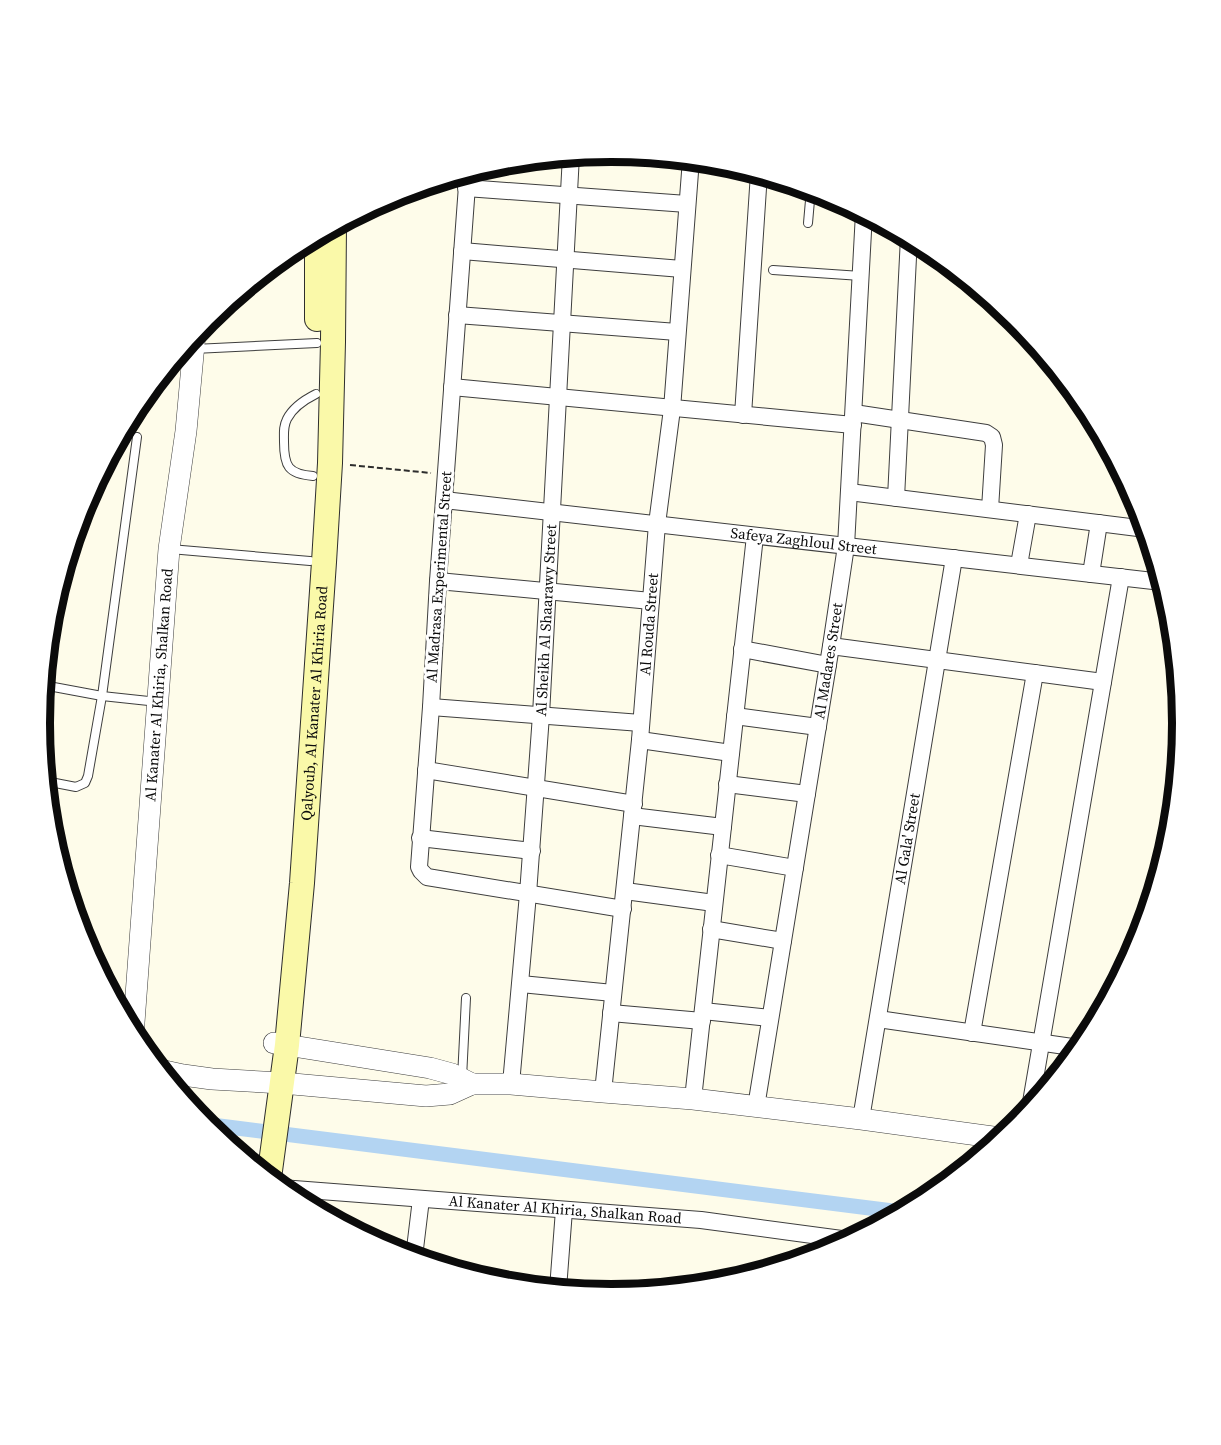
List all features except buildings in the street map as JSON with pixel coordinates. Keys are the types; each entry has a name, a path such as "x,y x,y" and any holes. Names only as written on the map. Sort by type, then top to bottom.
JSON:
{"main road":[{"name":"Qalyoub, Al Kanater Al Khiria Road","path":"263,1155 275,1091 302,883 324,472 325,342 332,236"},
{"name":"Qalyoub, Al Kanater Al Khiria Road","path":"281,1044 310,561 324,472 315,394 325,342 318,245"}],"street":[{"name":"Al Sheikh Al Shaarawy Street","path":"511,1084 537,788 571,163"},
{"name":"Al Rouda Street","path":"603,1092 640,740 657,524 672,409 690,167"},
{"path":"468,180 569,195 687,204"},
{"name":"Al Madrasa Experimental Street","path":"467,181 419,867 427,877 623,909"},
{"path":"743,415 758,182"},
{"name":"Al Madares Street","path":"756,1107 846,546 864,222"},
{"path":"896,498 908,248"},
{"path":"462,251 682,269"},
{"path":"457,315 677,332"},
{"name":"Al Kanater Al Khiria, Shalkan Road","path":"134,1018 169,549 186,431 193,348"},
{"path":"452,387 743,415 900,420 986,433 992,437 994,445 990,510"},
{"path":"849,492 1137,528"},
{"name":"Safeya Zaghloul Street","path":"444,500 1153,581"},
{"path":"1020,566 1028,514"},
{"path":"1092,574 1099,523"},
{"path":"693,1099 755,536"},
{"name":"Al Gala' Street","path":"861,1119 954,558"},
{"path":"1033,1091 1121,577"},
{"path":"438,581 651,601"},
{"path":"831,646 1103,681"},
{"path":"742,649 828,665"},
{"path":"972,1033 1035,673"},
{"path":"431,707 641,723"},
{"path":"735,716 818,728"},
{"path":"640,740 731,753"},
{"path":"426,770 537,788 633,810 723,827"},
{"path":"727,784 807,794"},
{"path":"420,838 532,851"},
{"path":"719,855 795,868"},
{"path":"625,891 714,903"},
{"path":"711,929 783,941"},
{"path":"521,984 613,993"},
{"path":"611,1013 770,1018"},
{"path":"878,1019 1068,1046"},
{"path":"281,1044 430,1068 467,1081 693,1099 988,1136"},
{"path":"172,1073 275,1091 426,1096 450,1094 467,1081"},
{"name":"Al Kanater Al Khiria, Shalkan Road","path":"300,1189 701,1220 832,1238"},
{"path":"415,1248 421,1199"},
{"path":"559,1281 564,1210"}],"lane":[{"path":"808,223 810,198"},
{"path":"774,270 861,276"},
{"path":"200,341 325,342"},
{"path":"53,783 76,787 85,783 88,776 102,696 137,437"},
{"path":"169,549 310,561"},
{"path":"51,686 102,696 158,702"},
{"path":"466,998 467,1081"}],"path":[{"path":"324,472 446,475"}],"waterway":[{"path":"222,1126 887,1210"}]}
